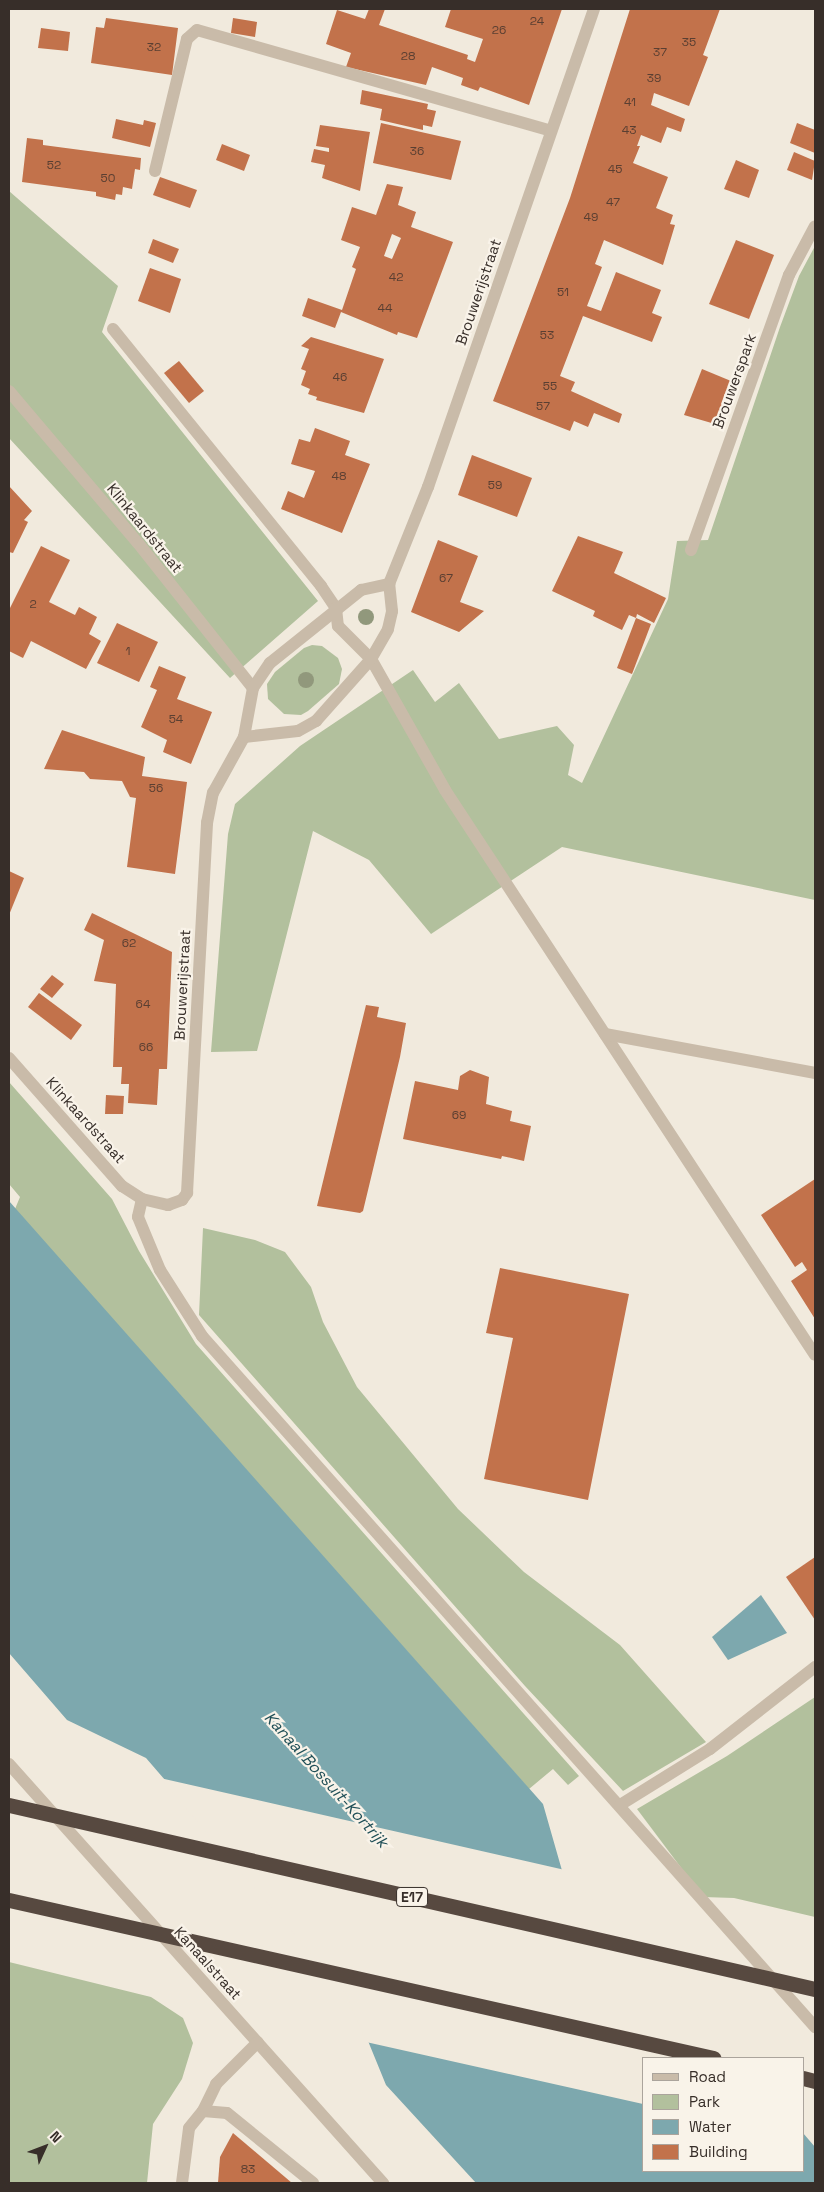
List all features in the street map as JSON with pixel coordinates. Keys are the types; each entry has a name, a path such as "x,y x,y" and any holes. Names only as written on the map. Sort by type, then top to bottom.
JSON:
{"highway":[{"name":"E17","path":"9,1805 815,1989"},
{"path":"9,1900 710,2057"}],"street":[{"name":"Brouwerijstraat","path":"244,737 298,731 316,720 371,659 388,629 392,611 390,584 428,487 594,9"},
{"path":"155,171 187,39 197,30 551,131"},
{"name":"Brouwerspark","path":"691,550 789,275 815,226"},
{"path":"113,329 336,608 338,626 371,659 444,790 815,1355"},
{"name":"Klinkaardstraat","path":"9,390 138,543 253,688"},
{"name":"Brouwerijstraat","path":"142,1199 168,1205 182,1200 188,1193 207,823 213,793 244,737 253,688 270,663 336,608 361,590 390,584"},
{"path":"605,1034 815,1073"},
{"name":"Klinkaardstraat","path":"9,1058 122,1186 142,1199"},
{"path":"142,1199 138,1217 160,1270 202,1336 815,2027"},
{"path":"620,1805 710,1749 815,1667"},
{"name":"Kanaalstraat","path":"9,1764 383,2183"},
{"path":"182,2183 189,2128 203,2111 216,2084 258,2042"},
{"path":"203,2111 227,2113 313,2183"}],"green space":[{"path":"9,191 118,286 102,332 318,601 230,678 9,438"},
{"path":"815,246 815,900 562,847 431,934 369,860 313,831 257,1051 211,1052 228,834 235,804 300,746 413,670 435,702 459,683 499,739 557,726 574,745 568,775 582,783 668,599 677,541 708,540 780,327 799,276"},
{"path":"312,645 322,646 338,658 342,669 339,684 301,715 284,714 268,699 267,684 275,672 304,648"},
{"path":"9,1082 112,1199 139,1251 196,1344 579,1776 568,1785 553,1769 529,1789 15,1209 20,1197 9,1184"},
{"path":"203,1228 255,1240 285,1252 311,1287 323,1322 357,1387 458,1509 524,1572 620,1645 706,1742 623,1791 525,1686 199,1315"},
{"path":"815,1697 815,1917 734,1898 703,1897 637,1809 727,1756"},
{"path":"9,1962 151,1997 183,2018 193,2043 182,2079 153,2124 147,2183 9,2183"}],"water":[{"name":"Kanaal Bossuit-Kortrijk","path":"9,1201 543,1804 563,1874 643,2057 642,2172 804,2172 804,2134 815,2147 815,2183 476,2183 386,2085 348,1992 146,1758 67,1720 9,1653"},
{"path":"761,1595 787,1633 728,1660 712,1637"}],"pier":[{"path":"160,1778 565,1870 735,2057 642,2057 642,2104 366,2042 346,1994"}],"building":[{"path":"369,9 385,9 379,25 468,55 467,59 475,62 483,39 445,27 451,9 562,9 529,105 480,87 478,91 461,85 463,78 432,67 426,85 346,67 351,53 326,44 337,10 365,19"},
{"path":"630,9 720,9 703,55 708,57 689,106 654,93 651,105 685,119 681,132 667,127 661,143 641,135 637,146 640,146 633,163 668,177 656,208 673,215 670,224 675,225 663,265 604,240 595,264 602,267 587,306 601,311 616,272 661,290 652,313 662,317 652,342 583,316 560,376 575,382 571,391 622,414 619,423 594,413 588,427 574,421 570,431 493,401 570,198"},
{"path":"106,18 178,28 172,75 91,63 96,27 104,28"},
{"path":"233,18 257,22 255,37 231,33"},
{"path":"41,28 70,32 68,51 38,48"},
{"path":"362,90 428,104 427,109 436,111 432,127 423,125 423,130 380,120 382,109 360,104"},
{"path":"116,119 143,125 144,120 156,123 150,147 112,138"},
{"path":"381,123 461,141 451,180 373,163"},
{"path":"797,123 815,130 815,153 790,143"},
{"path":"320,125 370,132 360,191 322,178 325,165 311,162 314,149 329,152 329,148 316,146"},
{"path":"27,138 43,140 43,145 141,158 140,170 135,169 132,189 123,187 122,195 116,194 115,200 96,196 96,192 22,182"},
{"path":"222,144 250,155 244,171 216,160"},
{"path":"794,152 815,161 812,180 787,170"},
{"path":"736,160 759,170 749,198 724,189"},
{"path":"160,177 197,190 190,208 153,195"},
{"path":"387,184 403,187 398,205 416,212 411,227 453,242 417,338 398,332 397,335 341,312 335,328 302,316 308,298 342,310 356,269 352,267 360,247 341,240 352,207 376,215","holes":["392,234 401,238 392,259 384,256"]},
{"path":"153,239 179,249 173,263 148,253"},
{"path":"736,240 774,255 749,319 709,304"},
{"path":"150,268 181,279 170,313 138,301"},
{"path":"311,337 384,359 364,413 316,400 317,397 308,394 310,389 301,385 306,371 301,369 309,349 301,346"},
{"path":"179,361 204,391 189,403 164,373"},
{"path":"702,369 731,381 715,424 684,415"},
{"path":"315,428 350,441 345,455 370,464 342,533 281,509 288,491 304,498 315,471 291,464 299,439 310,442"},
{"path":"472,455 532,478 517,517 458,495"},
{"path":"9,486 32,511 24,520 28,522 13,553 9,552"},
{"path":"578,536 623,552 614,573 666,598 654,623 637,614 636,618 629,615 622,630 593,616 595,611 552,591"},
{"path":"438,540 478,556 460,602 484,611 459,632 411,612"},
{"path":"41,546 70,560 49,602 75,615 79,607 97,617 89,634 101,641 86,669 31,641 23,658 9,651 9,610"},
{"path":"636,618 651,624 632,674 617,668"},
{"path":"117,623 158,642 139,682 97,663"},
{"path":"159,666 186,677 177,699 212,712 191,764 163,752 167,740 141,727 157,690 150,687"},
{"path":"62,730 145,757 142,776 187,782 175,874 127,867 136,798 130,797 122,781 90,779 84,772 44,769"},
{"path":"9,871 24,878 9,915"},
{"path":"92,913 172,952 167,1069 159,1069 157,1105 128,1103 129,1084 121,1084 122,1067 113,1067 116,984 94,981 104,940 84,930"},
{"path":"52,975 64,984 52,998 40,989"},
{"path":"39,993 82,1025 71,1040 28,1007"},
{"path":"366,1005 379,1007 377,1017 406,1023 400,1057 363,1211 360,1213 317,1206"},
{"path":"470,1070 489,1077 486,1104 512,1111 510,1121 531,1126 524,1161 502,1156 501,1159 403,1139 415,1081 458,1090 460,1076"},
{"path":"106,1095 124,1096 123,1114 105,1114"},
{"path":"815,1179 815,1319 791,1281 807,1270 802,1262 795,1267 761,1215"},
{"path":"500,1268 629,1294 588,1500 484,1479 513,1338 486,1333"},
{"path":"815,1557 815,1620 786,1577"},
{"path":"233,2133 292,2183 218,2183 220,2157"}]}
